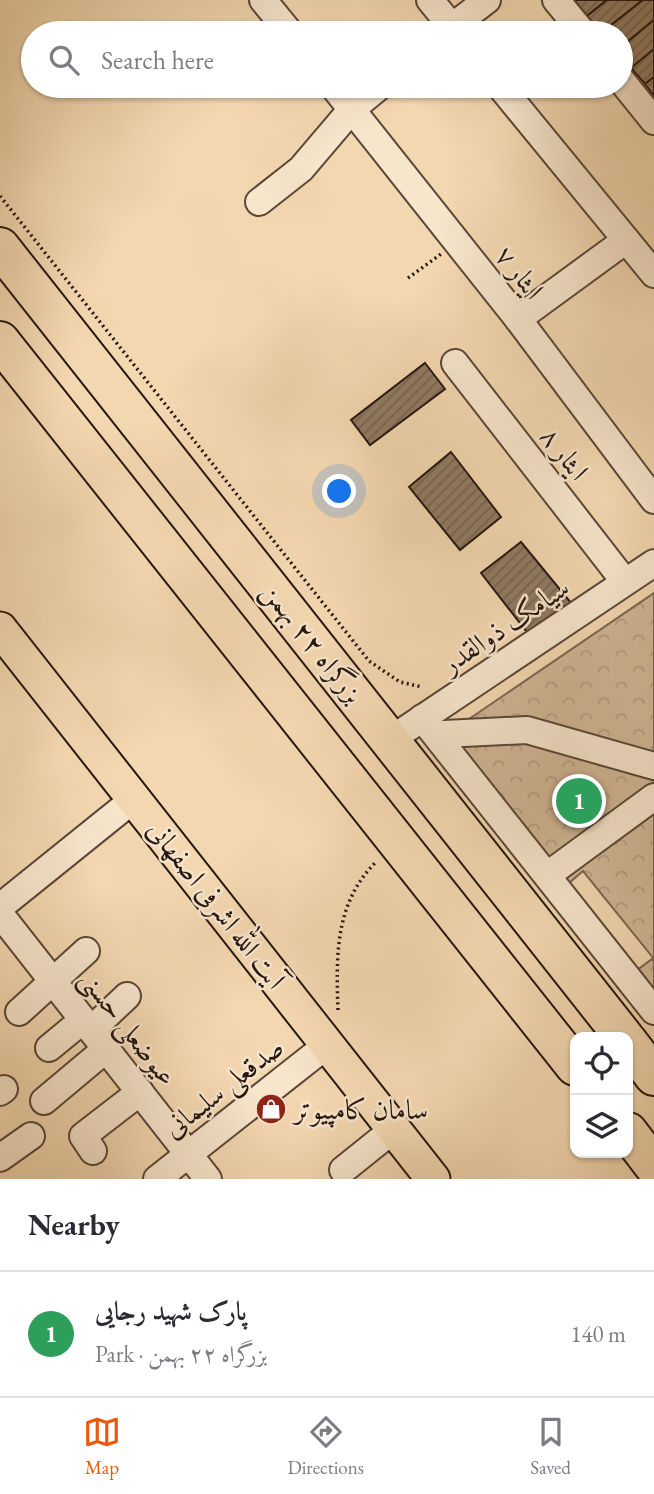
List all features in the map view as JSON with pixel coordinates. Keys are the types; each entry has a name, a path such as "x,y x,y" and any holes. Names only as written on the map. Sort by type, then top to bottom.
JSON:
{"highway":[{"name":"بزرگراه ۲۲ بهمن","path":"0,247 620,1032"},
{"name":"بزرگراه ۲۲ بهمن","path":"0,341 570,1060"},
{"path":"633,1049 654,1076"},
{"path":"633,1139 654,1166"}],"main road":[{"name":"آیت الله اشرفی اصفهانی","path":"0,629 433,1179"}],"street":[{"path":"263,0 280,21"},
{"path":"430,0 444,21"},
{"path":"463,21 487,0"},
{"path":"556,0 573,21"},
{"path":"633,95 654,121"},
{"name":"ایثار ۷","path":"343,98 518,319 654,500"},
{"path":"259,202 301,169 352,109 365,98"},
{"path":"510,98 654,274"},
{"path":"518,319 626,240"},
{"name":"ایثار ۸","path":"456,363 625,582"},
{"name":"سیامک ذوالقدر","path":"390,740 654,563"},
{"path":"422,718 654,1011"},
{"path":"444,734 527,730 654,766"},
{"path":"553,871 654,797"},
{"path":"0,907 134,799"},
{"name":"عیوضعلی حسنی","path":"0,914 208,1179"},
{"path":"19,1012 86,951"},
{"path":"44,1101 93,1033 127,996"},
{"path":"49,1048 93,1033"},
{"name":"صدقعلی سلیمانی","path":"158,1179 327,1045"},
{"path":"93,1151 83,1136 140,1092"},
{"path":"343,1170 394,1129"},
{"path":"0,1158 29,1148 0,1179"}],"path":[{"path":"0,196 369,661 400,682 422,687"},
{"path":"408,278 457,242"},
{"path":"338,1010 336,945 348,900 365,872 377,860"}],"green space":[{"path":"654,593 654,959 583,871 569,883 450,732"},
{"path":"652,959 654,962 654,993 636,971"}],"building":[{"path":"574,0 607,0 587,16"},
{"path":"607,0 643,0 616,21 591,21 587,16"},
{"path":"643,0 654,0 654,20 633,37 633,21 616,21"},
{"path":"654,20 654,49 633,66 633,37"},
{"path":"654,49 654,77 645,84 633,70 633,66"},
{"path":"654,77 654,96 645,84"},
{"path":"425,363 445,389 370,445 351,420"},
{"path":"451,452 501,517 460,550 409,487"},
{"path":"521,542 572,604 530,636 481,573"}],"place":[{"name":"پارک شهید رجایی","path":"579,801"},
{"name":"سامان کامپیوتر","path":"271,1109"}]}
